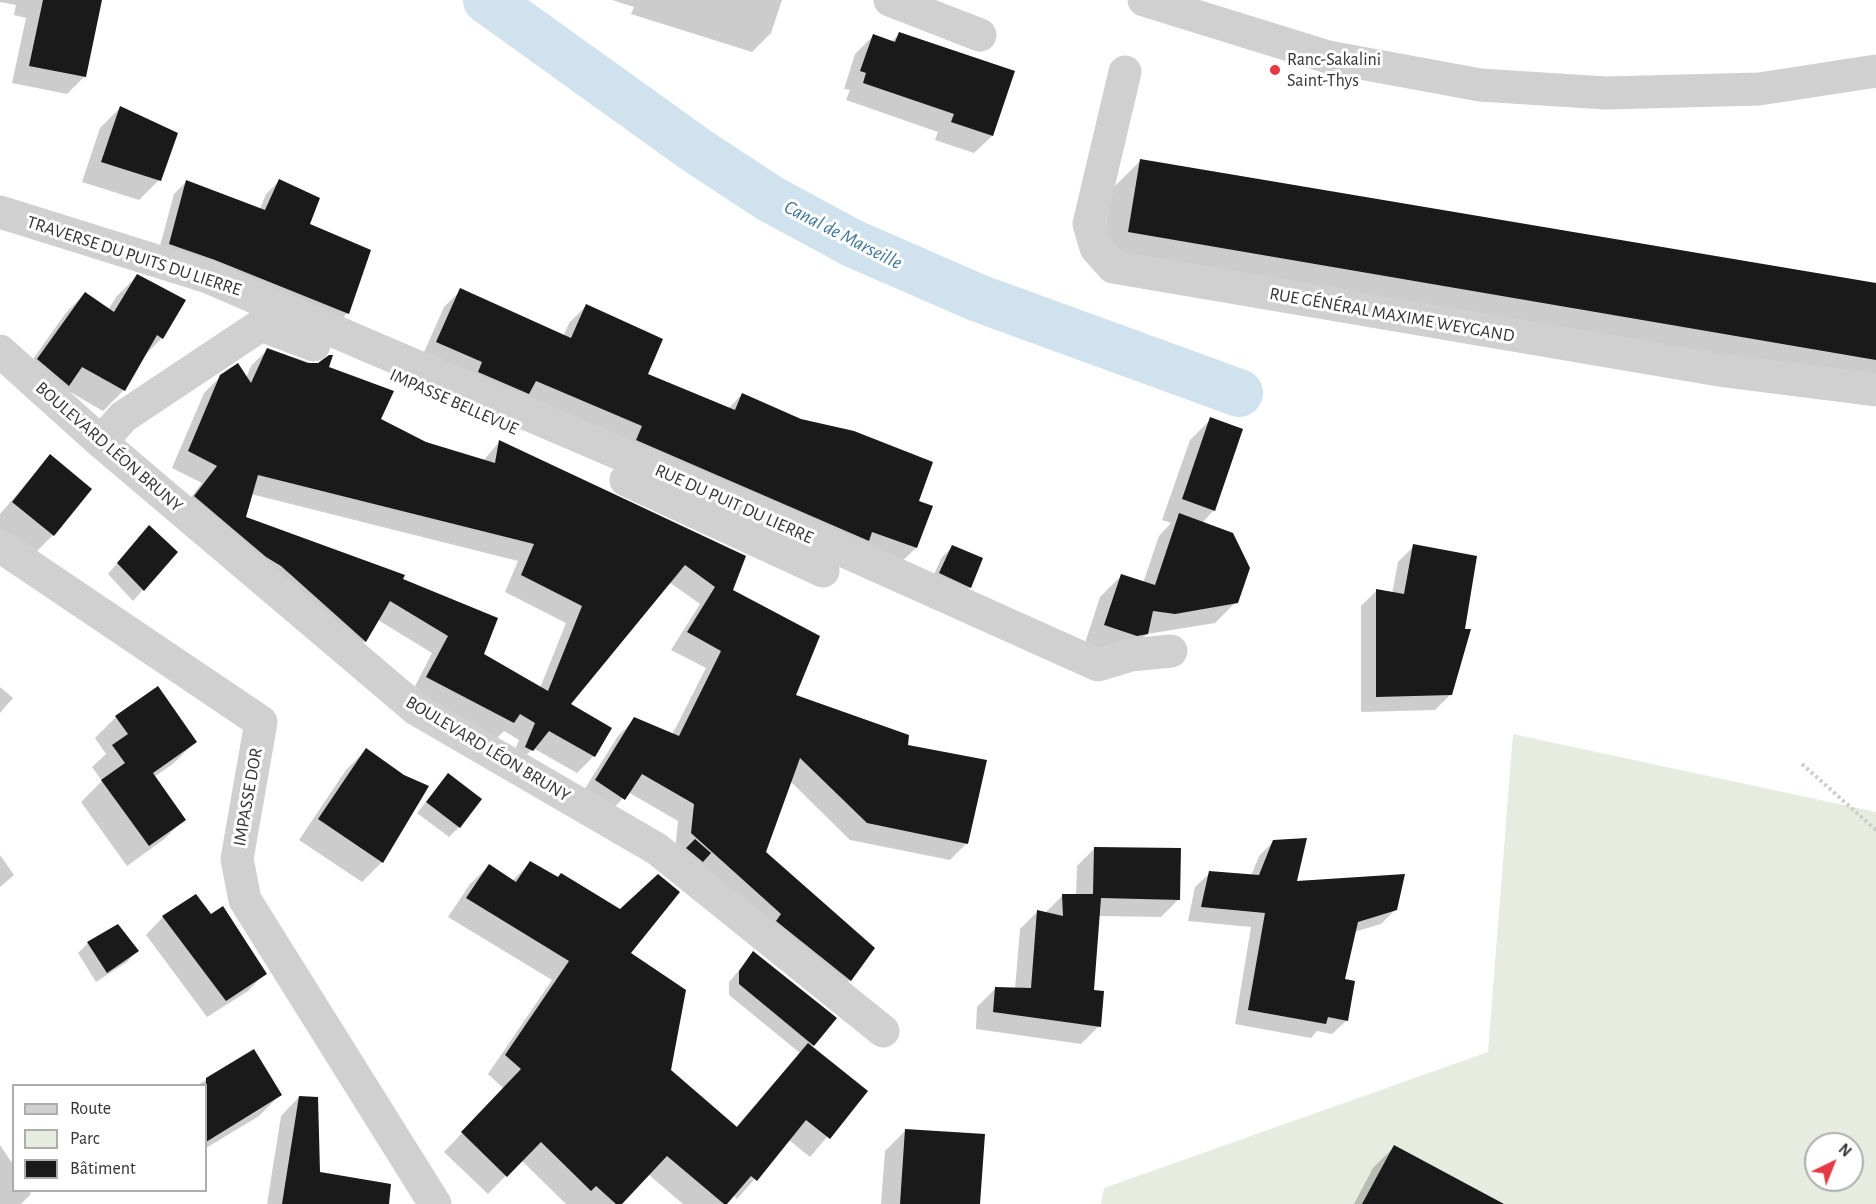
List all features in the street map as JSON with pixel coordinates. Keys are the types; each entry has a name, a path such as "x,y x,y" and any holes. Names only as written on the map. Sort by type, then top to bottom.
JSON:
{"street":[{"path":"890,0 980,35"},
{"path":"1144,0 1328,57 1480,85 1606,93 1759,89 1876,71"},
{"name":"RUE GÉNÉRAL MAXIME WEYGAND","path":"1125,72 1089,224 1096,248 1113,267 1725,370 1876,390"},
{"name":"TRAVERSE DU PUITS DU LIERRE","path":"0,212 208,277 301,316"},
{"name":"RUE DU PUIT DU LIERRE","path":"301,316 793,528 1098,664 1131,656 1171,651"},
{"name":"IMPASSE BELLEVUE","path":"101,442 123,417 261,325 387,371 823,571"},
{"name":"BOULEVARD LÉON BRUNY","path":"0,351 101,442 416,709 657,849 883,1031"},
{"name":"IMPASSE DOR","path":"0,546 261,722 237,859 245,900 435,1204"}],"path":[{"path":"1802,764 1876,830"}],"green space":[{"path":"1513,734 1876,812 1876,1204 1101,1204 1104,1188 1488,1052"}],"building":[{"path":"43,0 102,0 86,77 29,66"},
{"path":"899,32 1015,71 993,136 951,122 954,114 863,83 866,73 860,71 873,34 895,42"},
{"path":"120,106 178,133 161,181 101,162"},
{"path":"1140,159 1876,283 1876,360 1128,232"},
{"path":"279,179 320,198 310,224 371,250 349,314 169,244 186,180 265,210"},
{"path":"137,274 186,300 163,339 157,335 125,391 82,367 69,386 37,359 85,292 114,312"},
{"path":"460,288 571,338 586,304 663,339 648,374 735,410 742,393 801,419 854,431 933,462 919,501 933,506 917,548 872,532 869,541 636,440 642,426 536,381 529,394 478,372 482,362 436,342"},
{"path":"267,348 308,363 318,363 329,355 333,355 329,367 394,391 381,419 426,442 495,463 499,440 746,556 733,590 820,636 796,695 909,735 908,745 987,760 968,844 867,823 800,758 766,852 875,948 851,981 776,921 781,914 691,833 694,804 642,774 625,800 595,780 634,717 679,736 721,651 687,632 715,587 685,565 571,704 612,728 595,757 549,731 533,751 525,747 535,723 520,714 514,723 426,677 448,636 390,601 366,642 281,566 266,557 194,496 217,466 188,451 220,375 238,363 251,383","holes":["258,475 534,544 521,575 582,606 548,691 484,654 498,618 403,579 405,575 246,517"]},
{"path":"1210,417 1243,429 1215,511 1182,499"},
{"path":"50,454 92,489 54,536 12,502"},
{"path":"1179,513 1233,533 1250,568 1238,603 1175,614 1153,611 1148,634 1137,636 1104,625 1121,574 1155,585"},
{"path":"149,525 178,552 144,591 117,563"},
{"path":"1413,544 1477,556 1465,629 1471,629 1452,695 1376,697 1376,589 1404,594"},
{"path":"952,545 983,558 971,588 939,573"},
{"path":"158,686 197,742 153,773 186,820 149,846 101,780 125,763 112,745 128,734 115,716"},
{"path":"366,748 404,775 429,786 383,863 318,819"},
{"path":"448,773 482,799 460,828 426,802"},
{"path":"1307,838 1297,881 1405,874 1397,910 1358,922 1345,979 1355,981 1348,1021 1328,1017 1326,1024 1248,1010 1265,913 1201,907 1209,871 1259,875 1273,840"},
{"path":"695,839 711,853 703,862 686,848"},
{"path":"1094,847 1181,848 1180,900 1101,898 1094,990 1104,991 1101,1027 993,1012 995,987 1031,988 1037,910 1063,916 1062,894 1093,894"},
{"path":"530,861 558,877 561,873 620,909 658,874 680,892 631,953 686,990 671,1070 737,1127 808,1043 868,1091 830,1139 806,1120 757,1181 751,1176 727,1204 724,1204 667,1156 622,1204 616,1204 596,1186 591,1191 541,1142 507,1177 461,1132 521,1069 505,1055 569,961 466,898 489,864 516,882"},
{"path":"196,894 211,914 223,906 267,974 226,1001 162,916"},
{"path":"118,924 139,951 107,973 87,942"},
{"path":"753,951 837,1018 814,1046 739,984 739,971"},
{"path":"254,1049 282,1095 207,1141 206,1078"},
{"path":"299,1096 318,1097 320,1172 391,1184 389,1204 282,1204"},
{"path":"905,1129 985,1134 980,1204 900,1204"},
{"path":"1394,1145 1504,1204 1362,1204"}],"waterway":[{"name":"Canal de Marseille","path":"487,0 696,150 769,198 852,243 978,298 1239,393"}],"place":[{"name":"Ranc-Sakalini Saint-Thys","path":"1275,70"}]}
